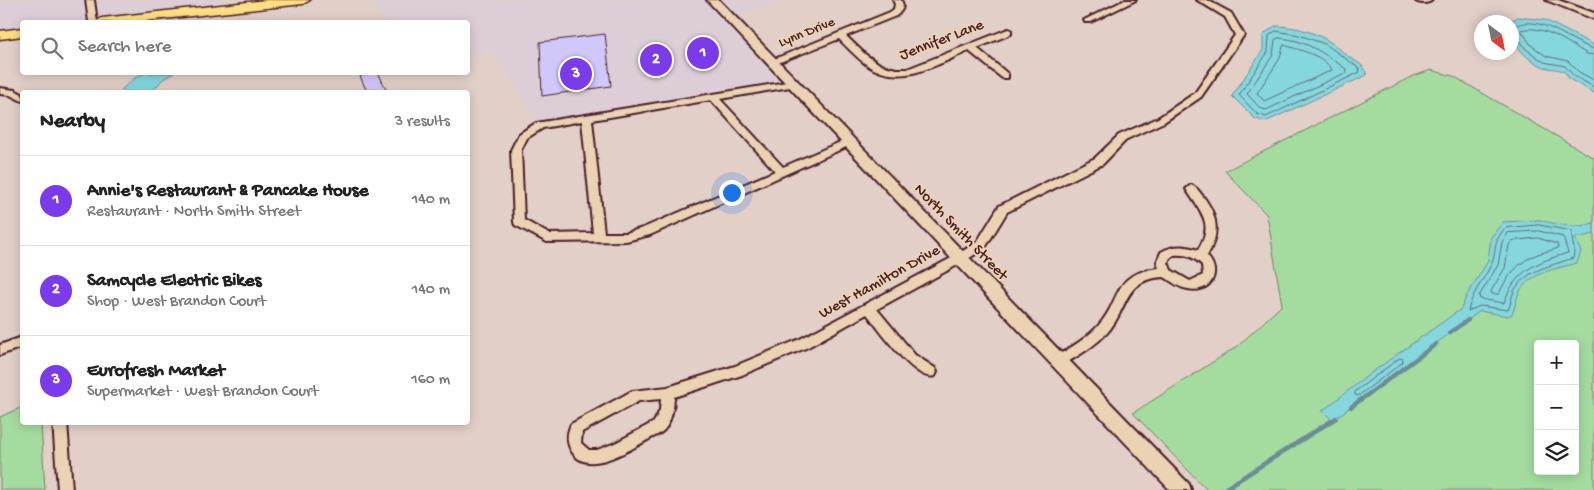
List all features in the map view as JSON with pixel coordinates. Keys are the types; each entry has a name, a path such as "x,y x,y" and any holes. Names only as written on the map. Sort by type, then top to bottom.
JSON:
{"main road":[{"path":"120,20 303,0"},
{"path":"0,35 20,32"}],"street":[{"path":"90,0 94,20"},
{"name":"North Smith Street","path":"713,0 1182,490"},
{"name":"Lynn Drive","path":"772,62 893,14 898,10 899,4 897,0"},
{"path":"1088,20 1132,0"},
{"name":"West Hamilton Drive","path":"668,393 665,417 660,426 604,455 593,458 584,456 576,449 573,439 576,428 637,395 668,393 738,371 804,343 959,259 981,245 1003,209 1099,161 1123,137 1160,120 1198,95 1240,35 1228,15 1201,0"},
{"path":"1419,0 1428,0"},
{"path":"1550,0 1594,16"},
{"name":"Jennifer Lane","path":"840,35 874,66 886,73 908,72 1008,32"},
{"path":"970,47 1005,76"},
{"path":"793,84 540,125 523,136 516,150 519,222 547,238 626,237 646,232 849,142"},
{"path":"0,91 12,92 20,97"},
{"path":"713,97 782,172"},
{"path":"587,118 599,238"},
{"path":"1191,189 1207,208 1212,226 1210,243 1200,257"},
{"path":"1186,250 1200,257 1208,267 1209,273 1204,282 1197,284 1181,283 1166,272 1162,263 1163,257 1170,251 1186,250"},
{"path":"1059,361 1097,336 1109,322 1121,292 1132,281 1151,274 1166,272"},
{"path":"868,308 911,359 931,372"},
{"path":"0,350 20,343"},
{"path":"60,425 66,490"}],"shaded area":[{"path":"0,0 303,0 120,20 20,20 20,32 0,35"},
{"path":"372,0 781,0 731,17 793,84 540,125 492,49 470,56 470,20 384,20"}],"green space":[{"path":"1431,70 1453,76 1594,158 1594,490 1207,490 1133,413 1238,346 1282,305 1267,215 1225,171 1411,77"},
{"path":"20,408 20,425 41,425 45,490 0,490 0,417"}],"water":[{"path":"1519,17 1545,20 1594,45 1594,93 1569,79 1561,70 1542,66 1535,62 1520,49"},
{"path":"1275,26 1302,30 1321,37 1360,64 1367,75 1265,122 1254,118 1232,96 1263,50 1263,35"},
{"path":"141,75 170,75 163,79 154,90 122,90 136,77"},
{"path":"1540,220 1574,226 1594,223 1594,234 1575,238 1581,252 1577,263 1543,273 1528,281 1518,295 1512,314 1507,316 1480,311 1333,420 1322,411 1375,370 1461,309 1467,295 1488,261 1491,237 1503,222"}],"building":[{"path":"605,34 611,86 542,96 540,42"},
{"path":"379,75 386,90 366,90 360,76"}],"waterway":[{"path":"1449,333 1468,320"},
{"path":"1351,407 1436,344"},
{"path":"1223,490 1336,418"}],"place":[{"name":"Annie's Restaurant & Pancake House","path":"703,53"},
{"name":"Samcycle Electric Bikes","path":"656,60"},
{"name":"Eurofresh Market","path":"576,74"}]}
